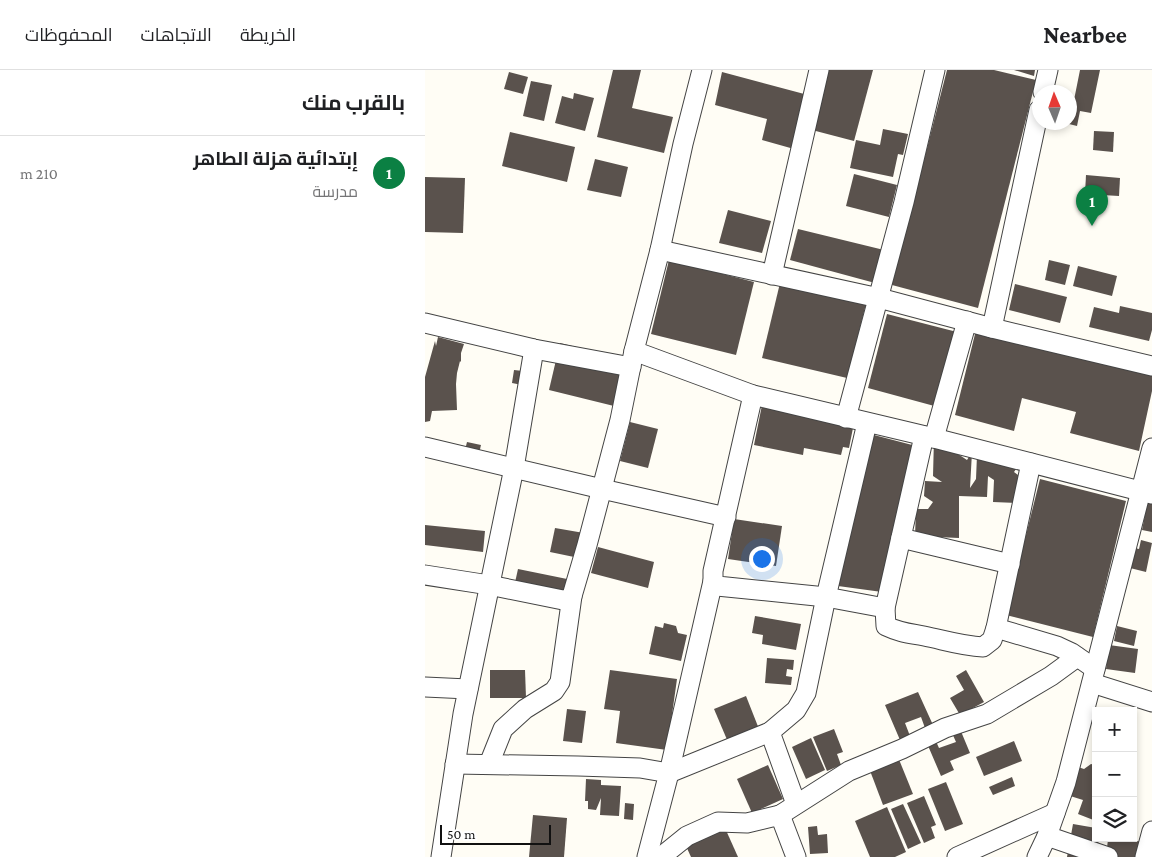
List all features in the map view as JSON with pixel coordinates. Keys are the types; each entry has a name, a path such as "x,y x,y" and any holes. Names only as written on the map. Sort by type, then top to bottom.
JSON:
{"street":[{"path":"489,764 503,730 525,710 555,691 560,682 572,596 621,420 632,359 660,250 683,144 702,70"},
{"path":"772,275 819,70"},
{"path":"846,418 904,202 935,70"},
{"path":"1045,85 1048,70"},
{"path":"992,328 1035,130"},
{"path":"660,250 879,298 992,328 1152,366"},
{"path":"967,321 929,437 901,538 885,608 886,626 901,633 923,636 961,646 983,647 992,640 1031,463"},
{"path":"425,323 534,350 632,359 753,394 1147,493"},
{"path":"441,857 468,689 514,468 534,350"},
{"path":"647,857 669,773 713,581 713,571 753,394"},
{"path":"455,764 640,768 669,773 770,732 796,710 806,693 826,597 867,423"},
{"path":"425,447 602,490 725,517"},
{"path":"1037,857 1067,782 1094,676 1147,493 1152,448"},
{"path":"901,538 1010,564"},
{"path":"425,575 489,585 563,600 572,596"},
{"path":"713,581 717,586 826,597 885,608"},
{"path":"996,628 1057,646 1077,657 1094,676 1152,702"},
{"path":"661,857 687,836 718,822 747,823 780,815 849,771 902,749 945,728 987,714 1051,676 1077,657"},
{"path":"425,687 468,689"},
{"path":"770,732 796,804"},
{"path":"957,857 1055,813"},
{"path":"780,815 796,857"},
{"path":"1145,857 1152,830"},
{"path":"1047,836 1108,857"}],"building":[{"path":"613,70 641,70 632,108 673,117 664,153 597,137"},
{"path":"827,70 873,70 854,141 812,130"},
{"path":"947,70 994,70 1036,80 1035,85 1032,85 1032,96 978,308 892,285"},
{"path":"1014,70 1035,70 1034,76"},
{"path":"1080,70 1100,70 1091,113 1080,111 1077,126 1077,85"},
{"path":"509,72 528,77 523,94 504,89"},
{"path":"722,72 808,95 794,149 762,140 767,119 715,105"},
{"path":"531,81 552,85 544,121 523,116"},
{"path":"574,93 594,98 585,131 555,123 562,96 573,99"},
{"path":"883,129 908,134 903,155 898,154 893,177 850,168 856,140 880,145"},
{"path":"1094,131 1114,132 1113,152 1093,150"},
{"path":"510,132 575,147 567,182 502,166"},
{"path":"595,159 628,167 621,197 587,190"},
{"path":"854,174 897,185 889,217 846,206"},
{"path":"1086,175 1120,178 1119,196 1085,194"},
{"path":"425,177 465,178 463,233 425,232"},
{"path":"728,210 771,221 762,253 719,243"},
{"path":"798,229 884,250 875,283 790,260"},
{"path":"669,260 754,282 736,355 651,334"},
{"path":"1049,260 1070,265 1065,285 1045,280"},
{"path":"1078,266 1117,276 1112,296 1073,286"},
{"path":"780,283 866,304 847,378 762,358"},
{"path":"1015,284 1067,297 1060,323 1009,310"},
{"path":"1120,306 1152,313 1152,330 1149,341 1089,327 1094,307 1119,313"},
{"path":"887,314 957,332 938,407 868,388"},
{"path":"976,330 1152,374 1152,391 1139,451 1070,433 1076,412 1022,398 1014,431 955,415"},
{"path":"438,337 464,344 457,373 457,410 432,411 430,421 425,422 425,377 435,341 436,346"},
{"path":"560,343 629,360 618,407 549,390"},
{"path":"514,370 523,371 522,385 512,383"},
{"path":"764,395 856,413 849,448 843,447 841,455 804,448 803,455 754,445"},
{"path":"630,422 658,429 648,468 620,461"},
{"path":"874,435 916,446 882,592 838,586"},
{"path":"934,438 967,460 972,452 970,488 976,479 977,455 1023,459 1014,472 1018,475 1017,503 993,502 994,480 988,476 987,497 959,496 959,538 915,536 916,509 928,509 933,502 924,496 925,481 942,482 933,476"},
{"path":"467,442 481,445 477,462 463,458"},
{"path":"1040,479 1126,501 1093,637 1006,615"},
{"path":"1149,494 1152,494 1152,532 1142,530"},
{"path":"734,519 782,526 776,566 728,559"},
{"path":"425,525 485,531 483,552 425,545"},
{"path":"555,528 584,533 579,558 550,552"},
{"path":"1141,540 1152,543 1146,572 1130,568 1135,548 1139,549"},
{"path":"598,547 654,562 648,588 591,573"},
{"path":"518,569 572,580 569,595 514,587"},
{"path":"755,616 801,624 796,650 762,644 763,635 752,633"},
{"path":"664,623 676,626 678,633 687,635 681,661 649,654 655,626 663,628"},
{"path":"1117,626 1137,631 1134,646 1114,641"},
{"path":"1109,645 1138,649 1135,673 1106,669"},
{"path":"767,658 794,660 793,670 787,669 786,676 792,677 791,685 765,683"},
{"path":"490,670 525,670 526,698 490,698"},
{"path":"610,670 677,679 667,750 616,743 620,711 604,709"},
{"path":"966,670 984,702 960,715 950,698 964,690 956,676"},
{"path":"918,692 933,725 925,728 921,717 905,723 910,736 900,740 885,705"},
{"path":"746,696 759,729 728,742 714,709"},
{"path":"567,709 586,711 582,743 563,741"},
{"path":"834,729 843,752 837,754 841,765 827,771 813,737"},
{"path":"960,729 970,753 950,761 954,770 941,776 926,741 934,737 939,748 956,742 952,733"},
{"path":"811,738 825,770 806,779 792,747"},
{"path":"1014,741 1022,761 984,776 976,757"},
{"path":"898,757 913,794 883,805 869,768"},
{"path":"1092,764 1092,819 1078,814 1083,800 1067,795 1078,767 1084,769"},
{"path":"768,765 783,799 752,813 737,779"},
{"path":"1012,777 1015,786 993,795 989,787"},
{"path":"586,779 601,780 601,785 621,786 619,816 600,815 601,798 596,810 588,809 588,801 585,801"},
{"path":"946,782 963,824 945,831 928,789"},
{"path":"924,796 936,825 931,827 935,838 924,843 907,803"},
{"path":"625,803 634,804 633,820 624,819"},
{"path":"903,804 921,843 908,849 891,809"},
{"path":"887,807 906,852 895,857 870,857 855,821"},
{"path":"533,815 567,818 564,857 529,857"},
{"path":"1073,824 1092,827 1092,842 1098,842 1096,857 1067,857"},
{"path":"817,826 818,835 827,834 828,853 810,854 808,827"},
{"path":"725,828 738,857 691,857 686,846"},
{"path":"1108,842 1148,842 1147,857 1106,857"}],"place":[{"name":"إبتدائية هزلة الطاهر","path":"1092,226"}]}
